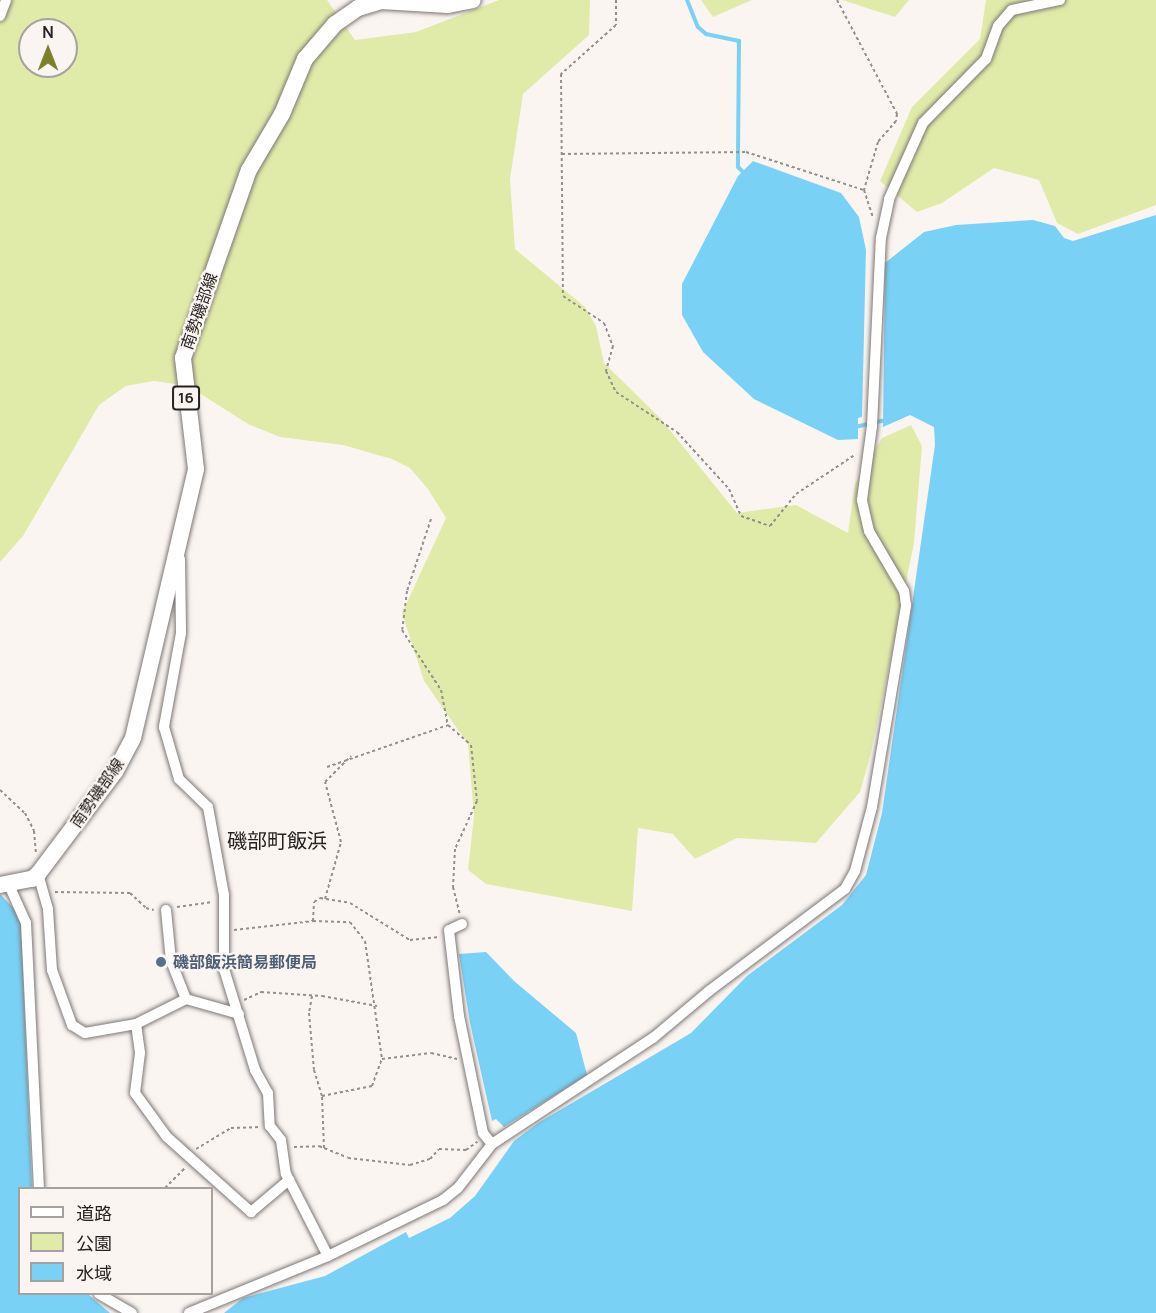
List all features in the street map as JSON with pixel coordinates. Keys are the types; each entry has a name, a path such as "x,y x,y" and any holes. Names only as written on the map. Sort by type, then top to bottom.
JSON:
{"main road":[{"name":"南勢磯部線","path":"38,874 115,772 133,738 196,469 183,358 249,170 282,114 305,59 335,24 358,8 381,1 448,5 473,0"},
{"path":"5,885 38,874"}],"street":[{"path":"0,16 6,0"},
{"path":"189,1313 328,1256 451,1194 492,1144 653,1038 709,991 844,889 855,871 872,807 906,605 904,591 883,558 865,518 862,500 872,426 883,230 898,173 923,123 986,59 998,26 1012,10 1060,0"},
{"path":"179,547 181,633 164,727 178,779 188,791 208,807 224,901 224,969 255,1070 268,1093 270,1126 282,1147 289,1180 328,1256"},
{"path":"38,874 48,910 52,970 72,1025 85,1033 136,1024 186,999 238,1009"},
{"path":"5,885 26,923 39,1187"},
{"path":"166,910 171,961 186,999"},
{"path":"462,924 449,930 459,1016 471,1062 483,1133 492,1144"},
{"path":"136,1024 140,1053 135,1093 166,1137 191,1156 251,1212 289,1180"},
{"path":"102,1295 132,1313"}],"path":[{"path":"616,0 616,25 561,74 563,296 604,323 613,346 606,370 616,392 677,432 729,489 741,516 770,526 796,494 852,455 867,453"},
{"path":"837,0 897,114 896,121 878,142 864,190 873,218 883,230"},
{"path":"562,154 746,152 864,190"},
{"path":"431,519 407,591 402,630 441,690 448,725 471,745 477,801 455,849 453,887 462,924"},
{"path":"327,767 351,756 448,725"},
{"path":"326,899 341,842 325,782 351,756"},
{"path":"0,790 25,813 33,831 38,874"},
{"path":"43,892 130,893 146,908 166,910 224,901"},
{"path":"313,921 314,902 326,899 350,903 410,940 439,937 449,930"},
{"path":"225,931 313,921 350,922 364,941 377,1006 382,1059 372,1086 322,1096"},
{"path":"238,1009 261,992 312,995 377,1006"},
{"path":"312,995 309,1013 314,1070 322,1096 324,1148"},
{"path":"382,1059 431,1053 471,1062"},
{"path":"166,1187 191,1156 231,1128 270,1126"},
{"path":"282,1147 324,1148 348,1158 410,1165 430,1159 439,1149 466,1150 483,1133"}],"green space":[{"path":"0,0 327,0 355,40 416,32 499,0 590,0 589,35 523,94 510,179 515,249 585,307 596,326 604,363 660,418 737,513 796,505 848,533 855,484 882,438 911,425 922,446 914,543 871,753 860,792 816,843 737,838 695,859 673,834 638,828 632,911 486,884 468,870 474,816 468,744 424,681 402,613 446,518 428,489 410,468 392,459 343,445 280,437 248,424 188,386 154,381 126,386 99,405 23,536 0,562"},
{"path":"701,0 752,0 713,17"},
{"path":"842,0 909,0 895,17"},
{"path":"986,0 1156,0 1156,205 1078,234 1057,223 1039,180 994,168 942,203 917,212 880,181 912,107 980,39"}],"water":[{"path":"753,161 841,193 859,217 866,250 862,417 858,418 858,439 838,440 754,399 703,352 682,315 682,284 738,176"},
{"path":"1156,215 1156,1313 224,1313 243,1298 325,1276 406,1232 409,1238 450,1218 475,1196 514,1141 538,1123 691,1033 747,976 842,905 866,875 882,813 935,445 934,427 910,415 883,427 885,263 924,232 956,225 1033,220 1055,226 1064,238 1073,241"},
{"path":"0,894 19,914 21,925 32,1187 18,1187 18,1295 89,1295 110,1313 0,1313"},
{"path":"486,952 514,981 576,1033 587,1075 504,1127 496,1119 492,1121 470,1023 459,954"}],"waterway":[{"path":"687,0 698,27 706,34 739,41 738,167 745,174"},
{"path":"855,427 882,421"}],"place":[{"name":"磯部飯浜簡易郵便局","path":"161,962"}],"district":[{"name":"磯部町飯浜","path":"277,840"}]}
